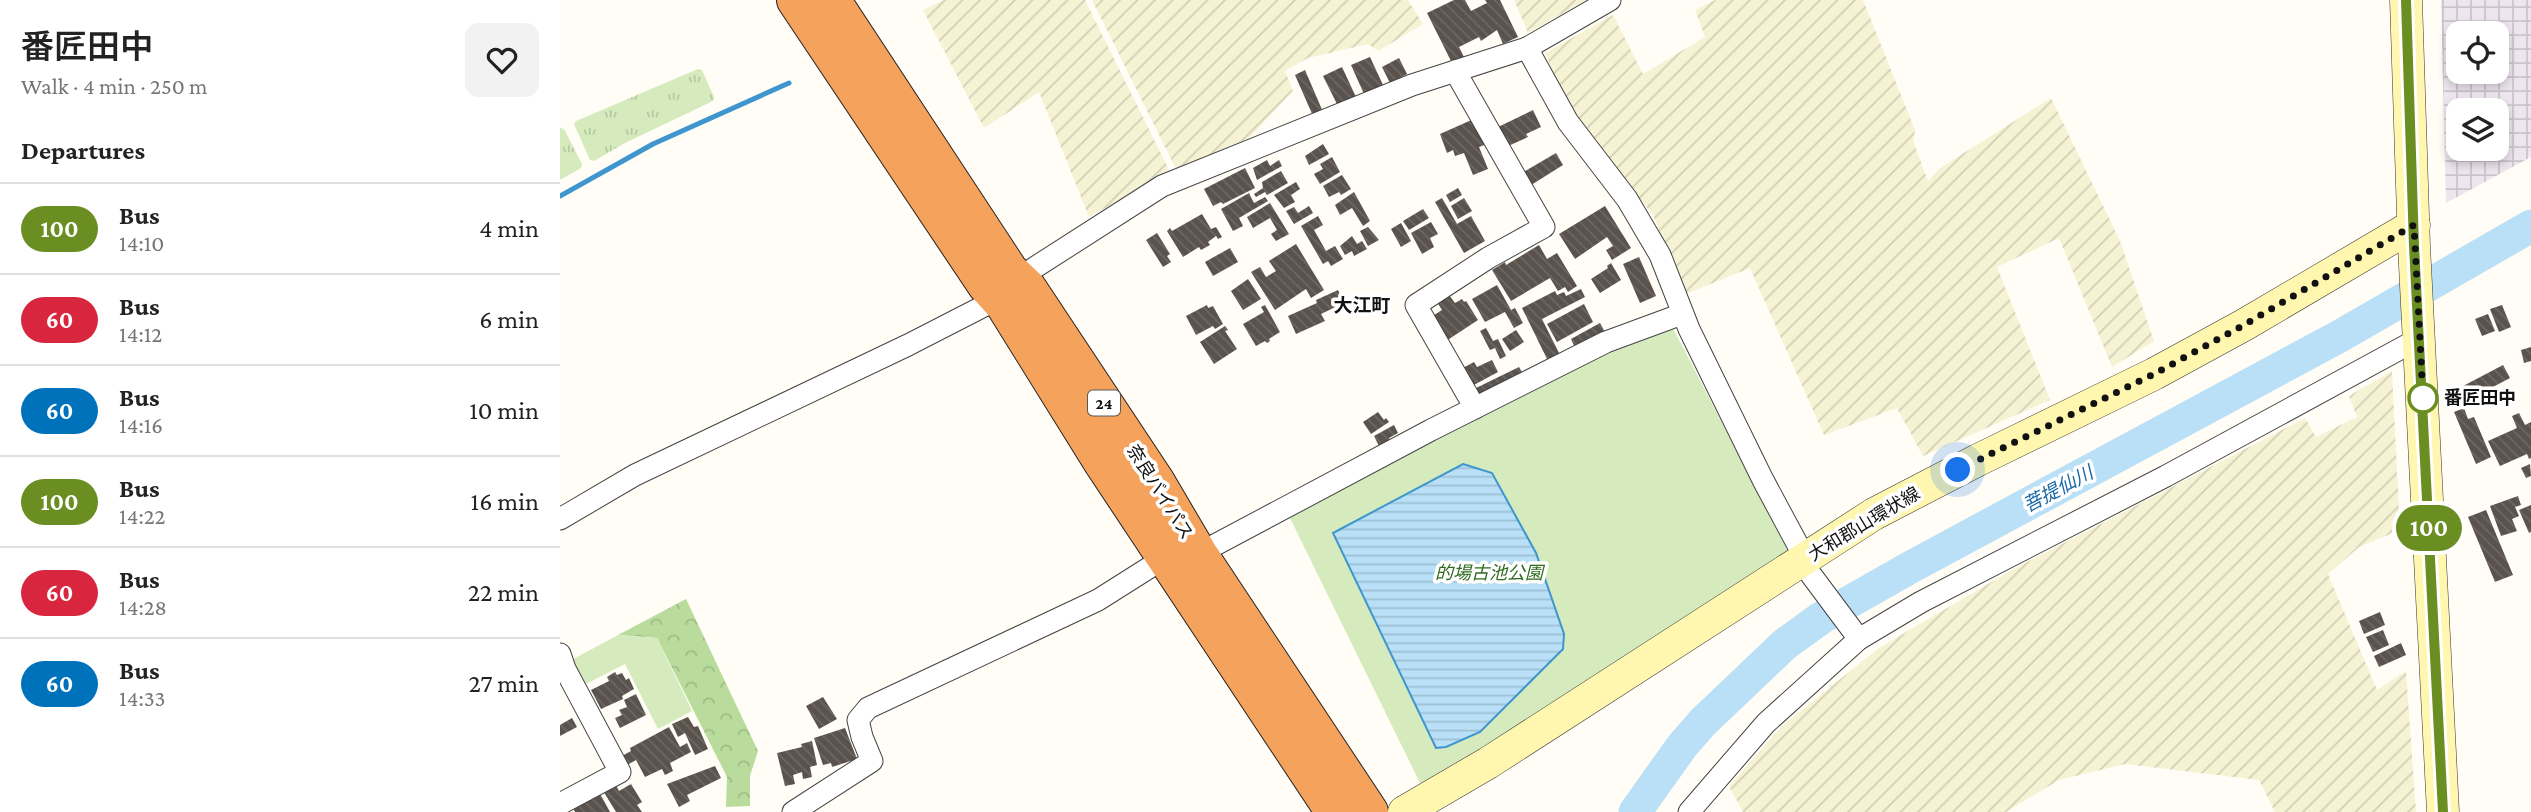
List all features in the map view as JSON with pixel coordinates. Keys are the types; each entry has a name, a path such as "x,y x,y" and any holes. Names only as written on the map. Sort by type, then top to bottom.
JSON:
{"highway":[{"name":"奈良バイパス","path":"796,0 1007,288"},
{"name":"奈良バイパス","path":"831,0 1009,271 1007,288 1010,314 1102,461 1182,556 1369,812"},
{"name":"奈良バイパス","path":"1182,556 1335,812"}],"main road":[{"path":"2406,0 2414,235 2443,812"},
{"name":"大和郡山環状線","path":"1404,812 1806,566 1874,514 2154,374 2414,235"}],"street":[{"path":"560,519 635,475 984,306 1034,268 1162,186 1412,85 1527,48 1610,0"},
{"path":"1527,48 1568,122 1627,199 1660,255 1682,314 1751,457 1800,549 1806,566 1856,634"},
{"path":"1455,71 1544,227 1488,258 1416,305 1475,408"},
{"path":"793,812 872,761 858,720 868,708 1098,600 1606,342 1682,314"},
{"path":"1689,812 1766,723 1856,634 2166,476 2420,334"},
{"path":"560,654 565,669 620,772 560,804"}],"shaded area":[{"path":"944,0 1085,0 1170,172 1089,217 1039,92 984,128 923,10"},
{"path":"1092,0 1408,0 1423,24 1378,51 1368,44 1308,58 1285,71 1293,91 1249,138 1176,169"},
{"path":"1514,0 1586,0 1528,33"},
{"path":"1715,0 1863,0 1915,130 1913,141 1928,181 1940,168 2051,98 2120,241 2154,341 2112,367 2059,238 1997,267 2050,400 1923,456 1897,408 1824,435 1750,268 1686,294 1652,213 1576,124 1545,53 1613,15 1643,74 1705,37 1695,10"},
{"path":"2441,0 2531,0 2531,157 2446,203"},
{"path":"2392,371 2400,530 2359,547 2328,574 2377,690 2406,671 2416,812 2275,812 2259,780 2125,764 2059,780 2006,812 1743,812 1729,786 1782,726 1879,648 2010,571 2305,418 2316,437 2357,417 2349,396"}],"green space":[{"path":"698,69 702,70 714,97 713,101 625,143 594,161 590,160 574,124 576,121"},
{"path":"560,128 564,129 582,164 581,168 560,180"},
{"name":"的場古池公園","path":"1673,328 1788,551 1483,756 1420,783 1288,514 1611,346"},
{"path":"686,599 758,751 750,776 750,806 726,807 727,777 657,638 618,635"},
{"path":"618,635 657,638 692,711 658,729 625,664 578,688 566,663"}],"water":[{"path":"1463,464 1492,473 1536,553 1564,634 1563,649 1480,732 1446,747 1436,748 1333,533"}],"building":[{"path":"1454,0 1465,0 1471,11 1487,3 1485,0 1500,0 1518,37 1503,44 1497,30 1481,41 1479,37 1459,47 1464,57 1452,63 1427,13"},
{"path":"1370,57 1383,85 1364,94 1351,65"},
{"path":"1399,58 1407,74 1390,83 1382,67"},
{"path":"1342,67 1356,97 1338,106 1323,76"},
{"path":"1305,70 1323,112 1313,116 1295,75"},
{"path":"1533,110 1541,127 1526,134 1528,137 1506,147 1496,128"},
{"path":"1476,118 1487,144 1479,147 1488,169 1473,175 1464,153 1455,156 1453,150 1447,153 1440,134"},
{"path":"1323,144 1329,154 1309,165 1305,156"},
{"path":"1556,153 1563,165 1528,187 1520,174"},
{"path":"1332,157 1340,172 1320,184 1314,174 1323,169 1320,164"},
{"path":"1267,160 1270,166 1279,160 1282,166 1257,180 1253,168"},
{"path":"1245,168 1255,188 1223,204 1221,202 1213,206 1204,189"},
{"path":"1281,171 1288,183 1267,195 1265,192 1256,197 1254,194 1263,188 1262,182"},
{"path":"1342,175 1351,189 1341,195 1339,192 1329,197 1323,186"},
{"path":"1296,182 1300,189 1291,195 1295,202 1284,208 1274,195"},
{"path":"1458,188 1462,195 1450,202 1446,195"},
{"path":"1354,192 1370,221 1363,226 1352,208 1340,215 1335,205"},
{"path":"1249,193 1254,203 1265,197 1268,201 1239,218 1243,226 1233,231 1221,209"},
{"path":"1442,198 1457,224 1471,216 1485,241 1464,253 1435,202"},
{"path":"1464,198 1472,211 1458,219 1451,206"},
{"path":"1270,203 1289,234 1276,241 1271,234 1277,230 1270,218 1253,228 1247,217"},
{"path":"1309,206 1313,213 1294,224 1286,211 1294,207 1298,213"},
{"path":"1605,206 1631,248 1612,260 1606,250 1613,246 1607,237 1575,259 1559,234"},
{"path":"1423,209 1429,218 1409,230 1403,221"},
{"path":"1202,214 1211,229 1216,227 1222,237 1218,239 1216,236 1208,242 1210,245 1201,250 1199,247 1183,257 1167,231 1170,228 1172,231"},
{"path":"1318,216 1323,225 1314,230 1326,251 1335,246 1343,259 1331,266 1328,261 1323,264 1301,226"},
{"path":"1431,222 1438,234 1430,238 1434,247 1422,254 1411,233"},
{"path":"1401,223 1411,241 1401,247 1391,229"},
{"path":"1368,227 1379,240 1368,246 1360,231"},
{"path":"1157,233 1170,254 1167,256 1171,262 1163,267 1146,240"},
{"path":"1352,236 1357,244 1362,241 1367,249 1354,256 1352,251 1345,255 1340,246"},
{"path":"1296,244 1324,290 1311,298 1306,289 1275,310 1251,272 1260,267 1266,277 1276,271 1269,261"},
{"path":"1539,245 1547,259 1557,253 1577,286 1568,292 1565,287 1558,291 1550,278 1511,301 1492,270 1505,262 1506,265"},
{"path":"1230,248 1238,262 1213,276 1205,262"},
{"path":"1639,257 1656,296 1640,303 1623,264"},
{"path":"1611,263 1621,280 1600,293 1591,279"},
{"path":"1248,279 1261,299 1243,310 1231,291"},
{"path":"1497,285 1511,310 1515,308 1523,323 1514,328 1505,312 1485,322 1472,299"},
{"path":"1581,289 1585,297 1542,319 1561,357 1549,363 1522,308 1555,291 1557,295 1564,292 1566,296"},
{"path":"1338,290 1344,303 1321,314 1325,321 1296,334 1288,316"},
{"path":"1449,295 1455,303 1462,299 1466,301 1478,320 1446,341 1431,317 1442,310 1437,302"},
{"path":"1584,304 1593,322 1557,342 1547,324"},
{"path":"1207,305 1208,308 1213,306 1223,324 1196,335 1186,316"},
{"path":"1265,305 1280,332 1267,343 1265,341 1256,346 1243,324 1264,312 1261,307"},
{"path":"2502,305 2511,327 2499,332 2490,309"},
{"path":"2488,314 2495,331 2482,336 2475,319"},
{"path":"1600,323 1606,334 1576,350 1571,339"},
{"path":"1225,326 1228,330 1225,331 1237,349 1214,364 1200,342"},
{"path":"1486,328 1493,341 1498,339 1506,356 1500,359 1495,348 1490,350 1480,331"},
{"path":"1516,330 1524,342 1510,351 1502,339"},
{"path":"2531,347 2531,361 2524,363 2521,350"},
{"path":"1492,360 1498,372 1472,386 1463,368 1474,362 1477,367"},
{"path":"2503,365 2510,378 2455,407 2448,394"},
{"path":"1519,367 1524,376 1478,399 1474,389"},
{"path":"2464,408 2468,419 2474,417 2491,457 2476,464 2454,412"},
{"path":"1378,412 1389,422 1371,434 1363,422"},
{"path":"2519,413 2525,425 2531,422 2531,458 2529,459 2527,454 2500,466 2488,441 2517,428 2512,416"},
{"path":"1394,425 1398,433 1389,438 1392,444 1381,450 1374,436"},
{"path":"2530,464 2531,476 2526,478 2521,468"},
{"path":"2518,496 2521,505 2515,507 2519,516 2512,519 2517,531 2501,536 2490,506"},
{"path":"2531,505 2531,532 2529,533 2519,510"},
{"path":"2486,510 2513,575 2495,582 2468,517"},
{"path":"2380,612 2385,625 2364,634 2359,621"},
{"path":"2383,630 2389,645 2373,652 2366,637"},
{"path":"2401,643 2406,655 2379,667 2374,656"},
{"path":"615,672 617,675 622,673 626,680 629,678 634,689 622,696 623,699 601,709 591,690 609,681 607,677"},
{"path":"636,694 646,715 620,728 615,718 622,715 619,710 627,707 624,700"},
{"path":"823,697 837,719 819,729 806,706"},
{"path":"688,717 694,727 698,726 708,749 695,755 685,733 678,737 672,724"},
{"path":"572,718 577,727 560,736 560,725"},
{"path":"669,727 680,747 687,743 691,752 670,763 673,771 665,775 662,769 645,777 636,760 622,768 620,757 631,751 630,748"},
{"path":"845,728 857,759 832,767 831,763 823,765 814,738"},
{"path":"812,741 817,765 810,767 812,777 803,779 802,772 793,775 795,784 785,786 777,753 802,747 801,744"},
{"path":"715,766 721,778 687,795 690,801 679,807 667,784"},
{"path":"614,782 619,791 631,784 642,802 637,805 642,812 616,812 602,789"},
{"path":"598,790 610,812 575,812 572,806"}],"waterway":[{"path":"560,196 653,144 789,83"},
{"name":"菩提仙川","path":"1635,812 1682,746 1703,722 1785,644 1821,618 2340,336 2531,226"}],"bus line":[{"name":"100","path":"2406,0 2414,246 2443,812"}],"place":[{"name":"番匠田中","path":"2423,398"}],"district":[{"name":"大江町","path":"1362,305"}],"route":[{"path":"1958,470 2154,374 2244,325 2414,225 2423,398"}]}
